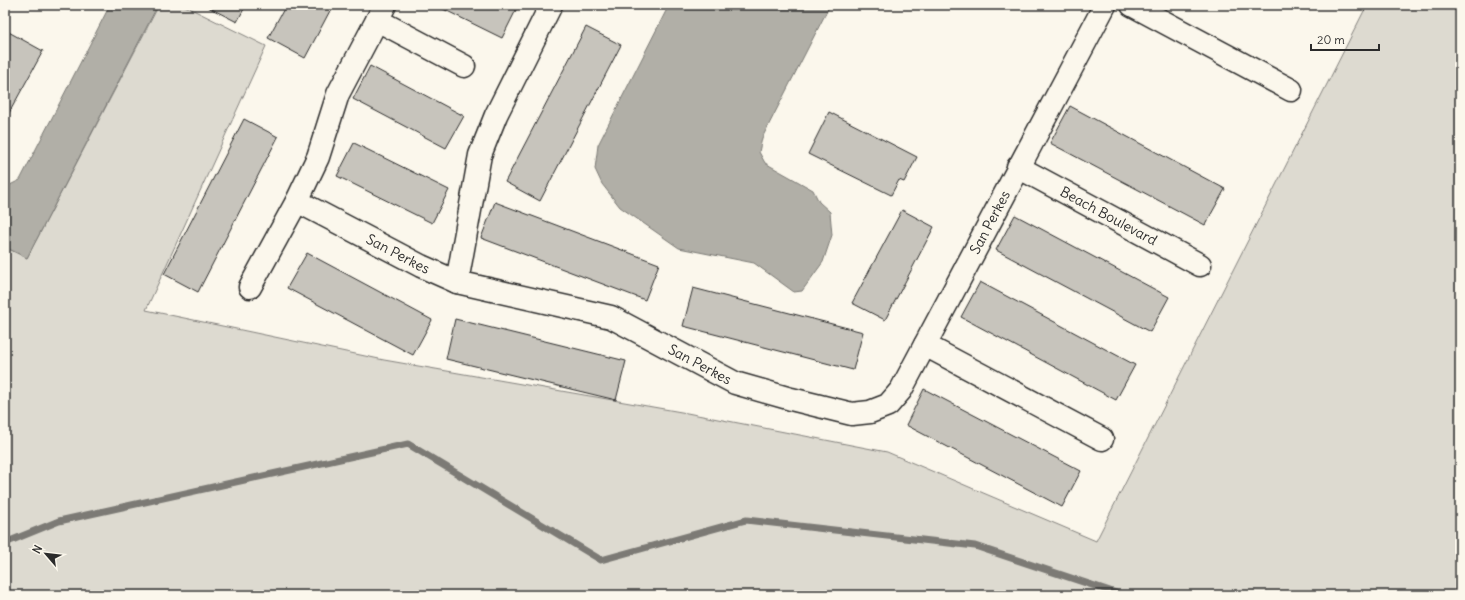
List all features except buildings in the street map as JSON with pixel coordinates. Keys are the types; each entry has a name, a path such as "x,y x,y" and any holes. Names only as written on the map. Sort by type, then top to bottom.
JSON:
{"street":[{"path":"457,282 480,155 496,115 551,5"},
{"name":"San Perkes","path":"297,201 421,266 457,282 611,317 735,383 852,414 870,412 888,405 901,390 1105,5"},
{"path":"1132,5 1291,90"},
{"path":"250,287 297,201 318,157 338,94 381,13 464,66"},
{"name":"Beach Boulevard","path":"1018,167 1200,265"},
{"path":"925,345 1102,439"}],"shaded area":[{"path":"110,5 158,5 27,258 5,247 5,185 8,186 20,180"},
{"path":"159,5 183,5 266,46 146,310 384,360 687,413 887,452 1096,541 1367,5 1460,5 1460,595 5,595 5,247 27,258"},
{"path":"669,5 830,5 762,138 759,152 765,163 813,190 819,202 830,212 832,235 823,262 802,291 794,292 754,263 679,248 620,207 602,184 595,169 598,145"}],"waterway":[{"path":"5,543 59,521 408,444 601,560 746,520 975,546 1122,595"}]}
